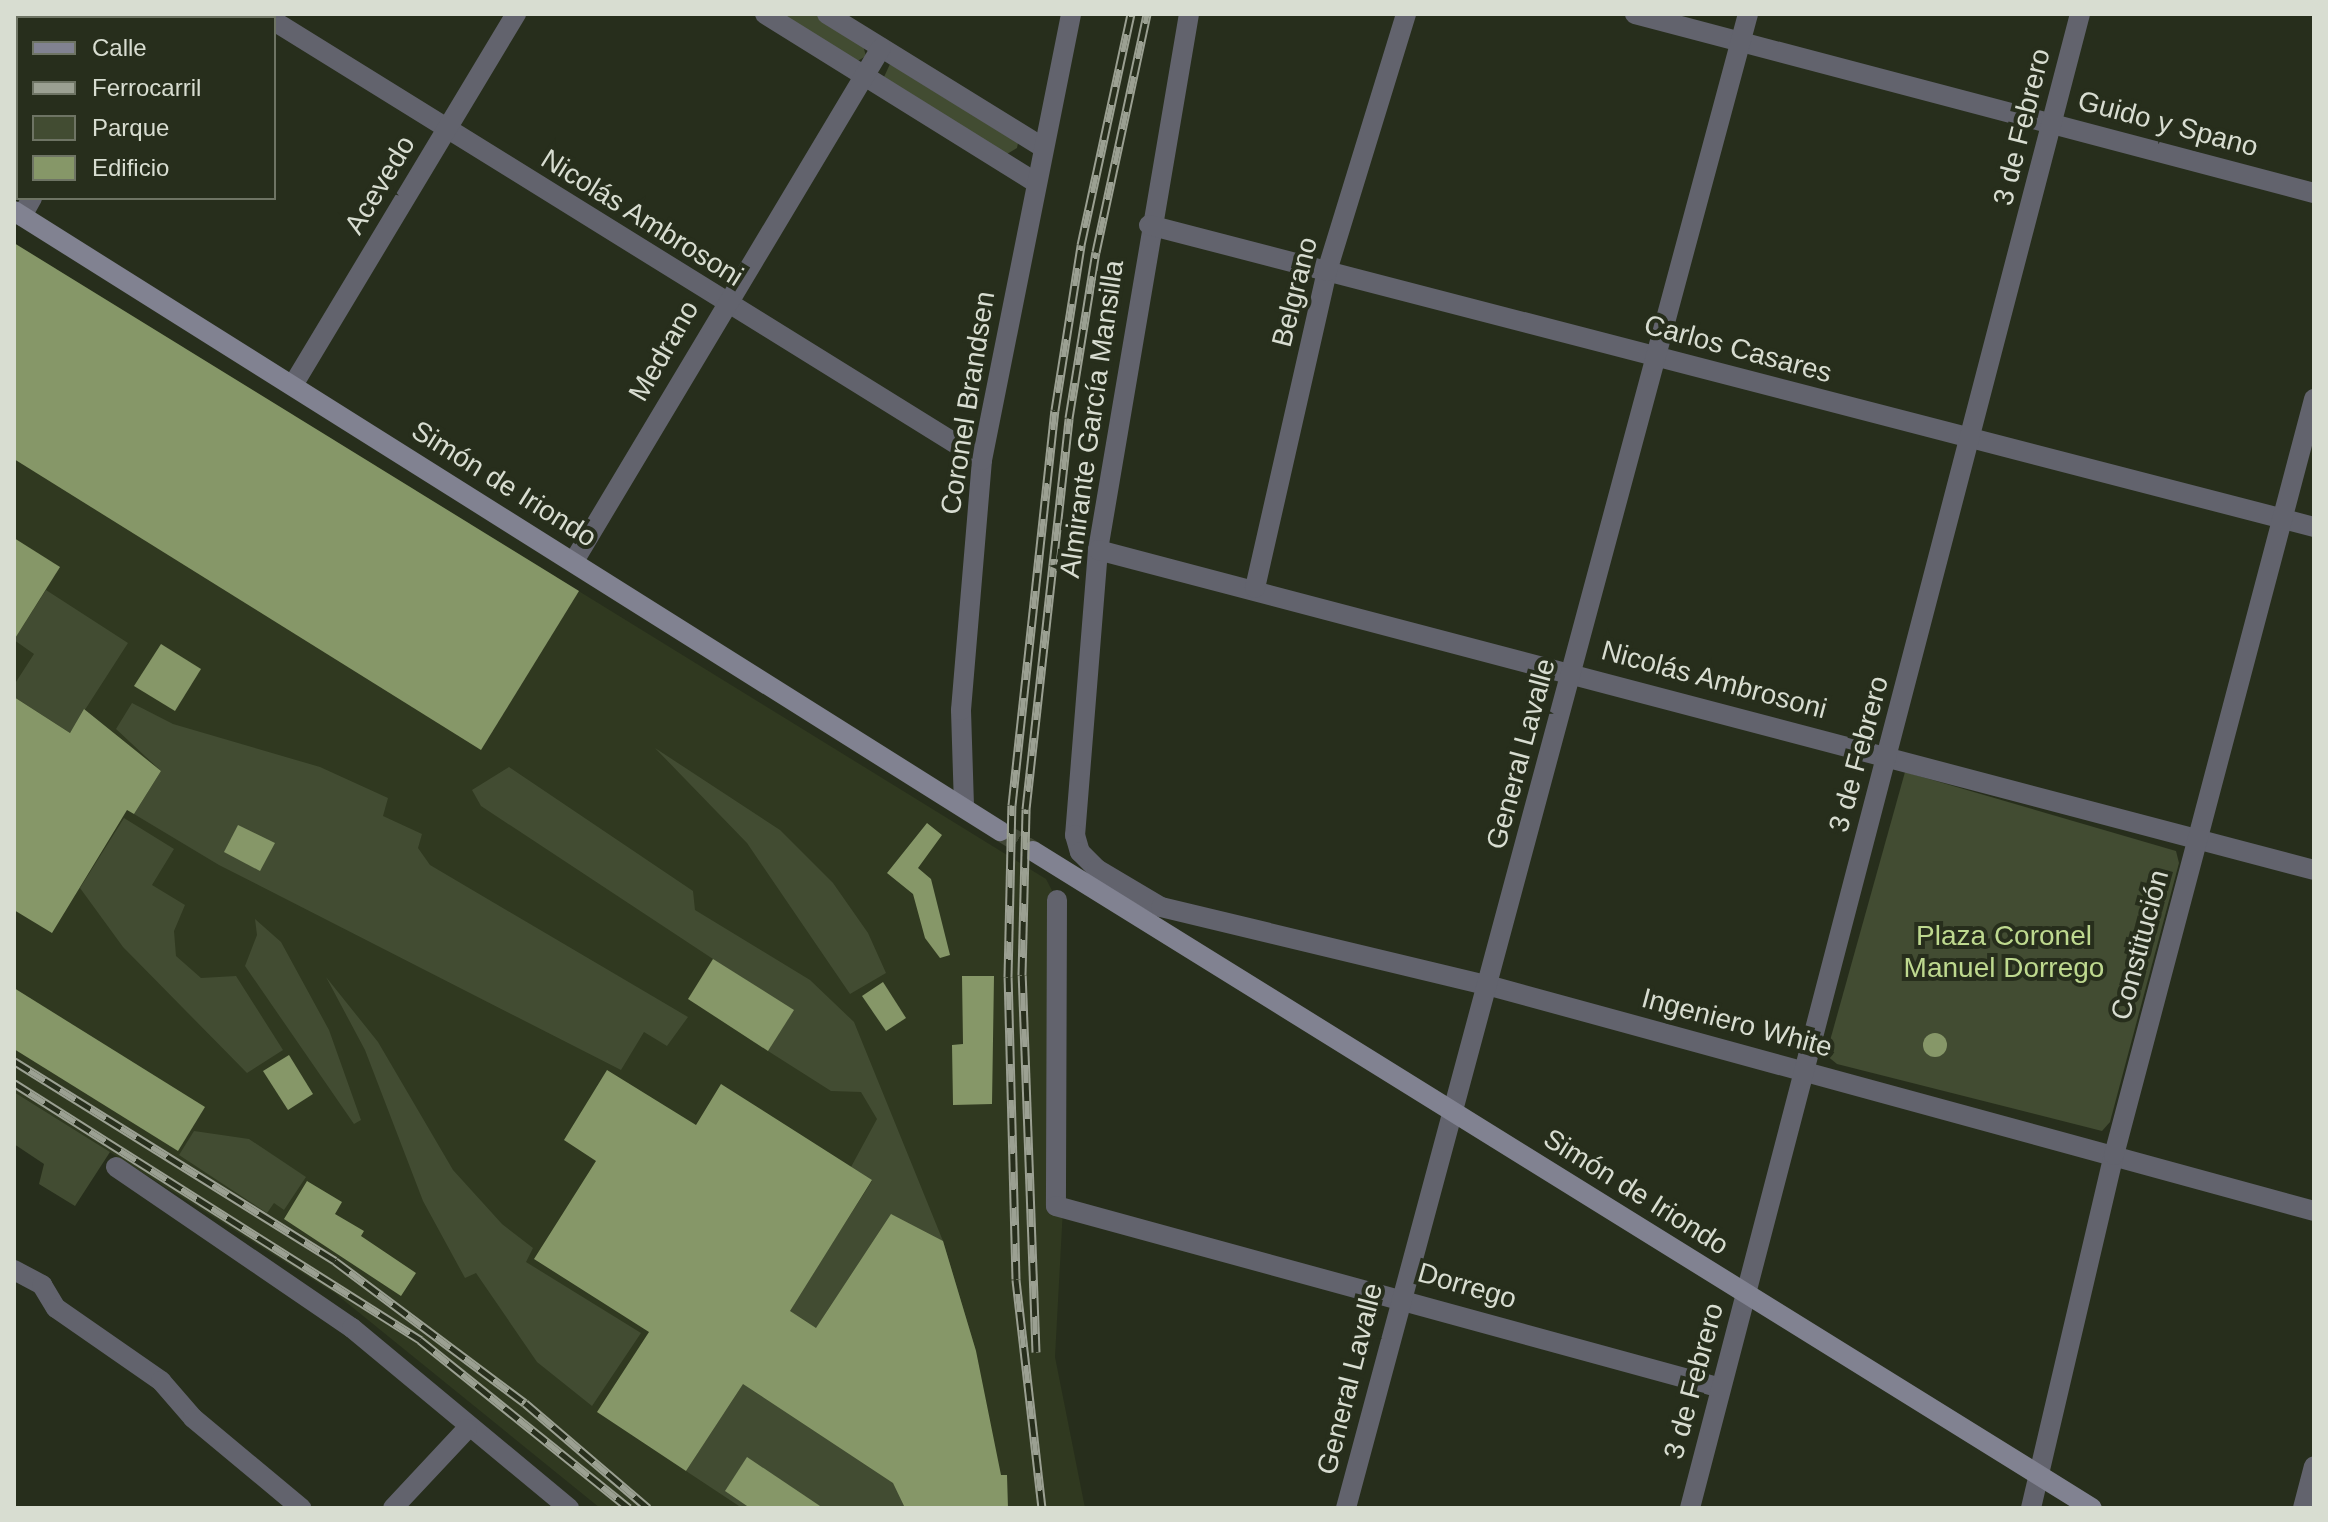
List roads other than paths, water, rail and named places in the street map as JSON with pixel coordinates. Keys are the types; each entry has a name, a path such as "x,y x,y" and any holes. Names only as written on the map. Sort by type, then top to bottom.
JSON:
{"street":[{"name":"Acevedo","path":"293,385 516,14"},
{"path":"765,14 1033,181"},
{"path":"827,14 1042,147"},
{"name":"Coronel Brandsen","path":"964,806 961,710 982,460 1033,181 1071,14"},
{"name":"Almirante García Mansilla","path":"1075,835 1098,550 1149,225 1189,14"},
{"name":"Belgrano","path":"1255,588 1327,271 1406,14"},
{"name":"Guido y Spano","path":"1635,14 2052,121 2314,193"},
{"name":"General Lavalle","path":"1346,1508 1400,1296 1659,357 1748,14"},
{"name":"3 de Febrero","path":"1690,1508 2080,14"},
{"name":"Nicolás Ambrosoni","path":"276,22 982,460"},
{"name":"Medrano","path":"574,561 725,303 881,48"},
{"name":"Simón de Iriondo","path":"23,208 293,385 1000,831"},
{"name":"Carlos Casares","path":"1149,225 2314,527"},
{"name":"Constitución","path":"2031,1508 2114,1155 2314,399"},
{"name":"Nicolás Ambrosoni","path":"1098,550 1255,588 2314,870"},
{"name":"Simón de Iriondo","path":"1075,835 1097,869 1156,915 1452,1111 2092,1508"},
{"path":"1033,851 1156,915"},
{"name":"Dorrego","path":"1057,900 1056,1206 1400,1296 1721,1388"},
{"name":"Ingeniero White","path":"1156,915 1487,985 2314,1211"},
{"path":"116,1167 352,1328 467,1429 569,1508"},
{"path":"14,1270 42,1285 56,1308 161,1381 193,1418 301,1508"},
{"path":"393,1508 467,1429"},
{"path":"2303,1508 2314,1466"}],"tunnel":[{"path":"1000,831 1033,851"}],"railway":[{"path":"1042,1508 1016,1279 1008,977 1012,805 1055,410 1081,245 1131,14"},
{"path":"1036,1352 1022,975 1026,809 1069,418 1096,252 1147,14"},
{"path":"14,1061 335,1261 525,1403 648,1508"},
{"path":"14,1083 420,1340 629,1508"}],"park label":[{"name":"Plaza Coronel Manuel Dorrego","path":"2004,952"}]}
